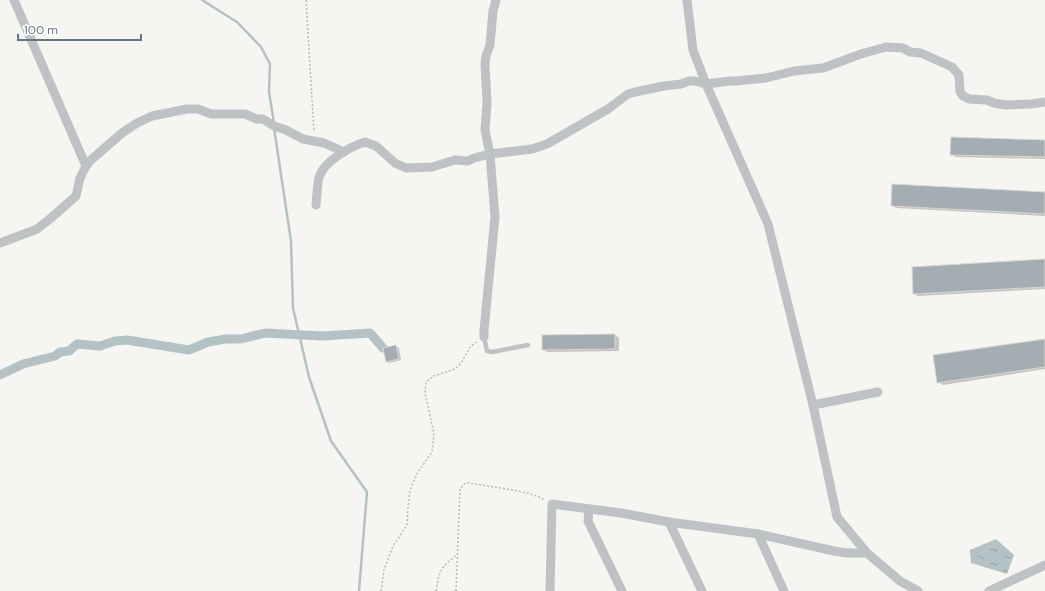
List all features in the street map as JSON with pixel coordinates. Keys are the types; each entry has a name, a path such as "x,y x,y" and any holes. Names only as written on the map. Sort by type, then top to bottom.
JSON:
{"street":[{"path":"14,0 86,166"},
{"path":"484,337 495,217 490,154 485,130 487,103 485,64 490,45 493,11 496,0"},
{"path":"687,0 693,50 706,84 768,224 813,405 837,517 867,553 900,582 918,591"},
{"path":"316,205 319,178 325,167 350,148 365,142 376,146 395,163 406,168 436,166 455,160 468,162 474,158 490,154 532,149 547,144 608,109 628,94 635,92 681,84 689,81 706,84 766,78 794,71 823,68 874,49 886,47 903,48 910,52 921,53 952,66 959,75 960,92 963,96 969,99 988,100 994,103 1006,104 1031,104 1045,102"},
{"path":"0,243 37,229 76,196 80,178 86,166 106,146 137,123 152,116 187,109 198,109 211,114 245,114 268,121 274,126 286,130 303,139 331,146 344,152"},
{"path":"813,405 878,392"},
{"path":"550,591 552,504 758,534 846,553 867,553"},
{"path":"589,509 588,521 622,591"},
{"path":"669,522 702,591"},
{"path":"758,534 784,591"},
{"path":"989,591 1045,565"}],"lane":[{"path":"484,337 487,351 492,352 528,345"}],"path":[{"path":"306,0 315,141"},
{"path":"381,591 384,570 393,546 407,525 410,491 416,475 432,452 434,434 425,393 426,382 434,376 455,369 461,363 471,346 484,337"},
{"path":"456,591 460,490 464,484 469,483 528,493 540,496 552,504"},
{"path":"436,591 439,572 442,567 458,554"}],"water":[{"path":"996,539 1014,555 1007,574 971,563 970,550"}],"building":[{"path":"951,137 1045,140 1045,157 950,155"},
{"path":"892,184 1045,192 1045,214 891,206"},
{"path":"1045,259 1045,287 913,294 912,267"},
{"path":"615,334 615,349 542,350 542,335"},
{"path":"1045,339 1045,367 937,383 933,355"},
{"path":"396,345 399,359 386,362 383,348"}],"waterway":[{"path":"202,0 237,22 261,47 270,64 269,92 274,123"},
{"path":"274,128 291,241 293,308 309,377 331,441 367,492 359,591"},
{"path":"0,375 23,364 55,356 60,352 69,351 77,344 100,346 115,341 127,340 189,350 208,342 226,339 241,339 265,333 322,336 370,333 383,348"}]}
